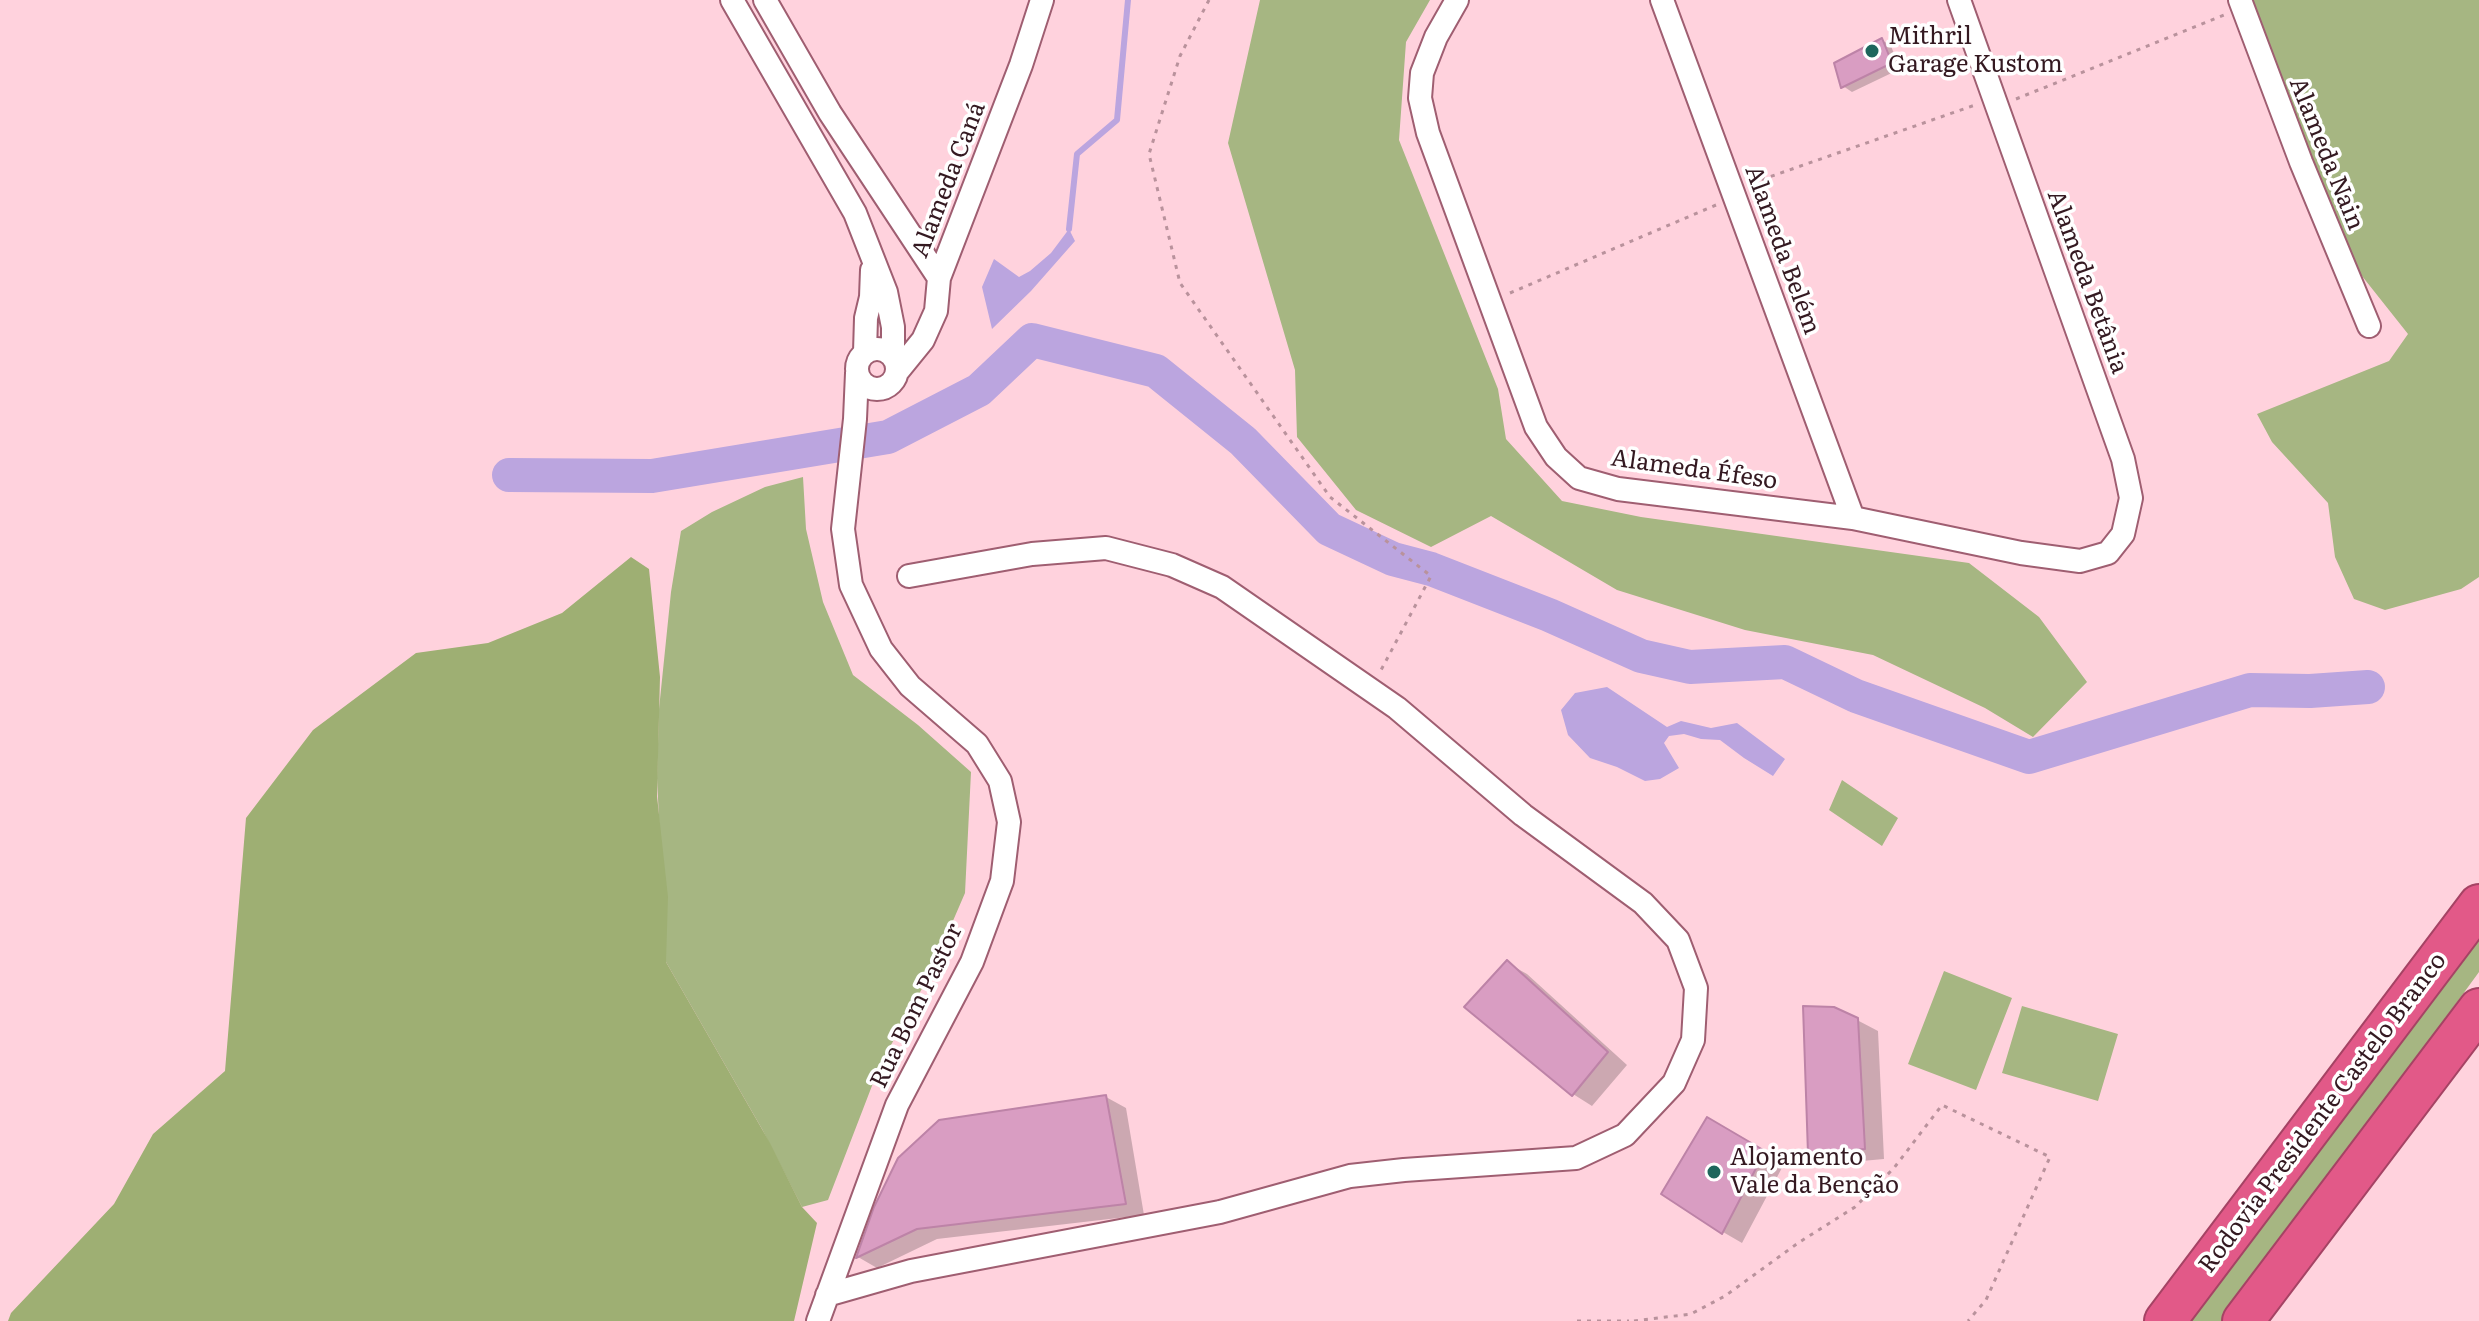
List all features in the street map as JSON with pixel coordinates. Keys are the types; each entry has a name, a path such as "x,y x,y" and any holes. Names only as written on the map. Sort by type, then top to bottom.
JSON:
{"highway":[{"name":"Rodovia Presidente Castelo Branco","path":"2165,1321 2479,905"},
{"path":"2243,1321 2479,1009"},
{"path":"2274,1321 2366,1190 2415,1096"}],"street":[{"path":"732,0 855,213 890,309 893,372 854,428"},
{"path":"765,0 830,113 939,278"},
{"name":"Alameda Caná","path":"893,372 923,340 936,311 939,278 1021,65 1042,0"},
{"name":"Alameda Éfeso","path":"1457,0 1422,73 1420,98 1428,133 1536,427 1556,457 1579,478 1618,489 1853,518 2021,553 2080,561"},
{"name":"Alameda Belém","path":"1662,0 1853,518"},
{"name":"Alameda Betânia","path":"1959,0 2123,459 2131,498 2123,534 2108,553 2080,561"},
{"name":"Alameda Nain","path":"2241,4 2301,162 2369,326"},
{"path":"854,428 873,256"},
{"path":"861,363 880,349 893,372"},
{"path":"861,363 860,381 874,389 893,372"},
{"name":"Rua Bom Pastor","path":"818,1321 897,1105 972,962 1002,881 1009,822 1000,781 977,744 910,686 881,649 851,585 843,529 854,428"},
{"path":"827,1295 911,1271 1220,1212 1350,1176 1576,1158 1625,1135 1674,1083 1693,1040 1696,988 1678,940 1643,903 1523,815 1397,708 1222,587 1172,565 1106,548 1032,554 909,576"}],"path":[{"path":"1209,0 1180,56 1149,154 1180,283 1330,497 1431,576 1371,690"},
{"path":"1490,302 1733,194 1996,102 2241,4"},
{"path":"1577,1321 1631,1321 1691,1314 1714,1302 1855,1207 1894,1168 1942,1105 2050,1157 1986,1300 1968,1321"}],"green space":[{"path":"1260,0 1430,0 1406,42 1399,140 1498,389 1506,439 1562,501 1641,517 1969,563 2039,617 2087,682 2033,737 1985,708 1873,655 1745,630 1617,590 1491,516 1431,547 1356,510 1297,437 1295,370 1228,143"},
{"path":"2251,0 2479,0 2479,577 2461,589 2385,610 2354,599 2335,557 2328,503 2272,442 2257,414 2389,361 2408,334 2339,247"},
{"path":"803,477 806,529 823,602 853,675 918,725 971,772 965,893 930,974 880,1065 828,1200 802,1207 762,1129 666,962 657,778 659,709 671,592 681,531 712,512 765,487"},
{"path":"631,557 649,569 660,677 657,796 668,897 666,962 770,1143 802,1207 817,1223 794,1321 8,1321 11,1313 114,1204 153,1134 225,1071 246,818 313,730 416,653 488,643 562,613"},
{"path":"1842,780 1898,818 1882,846 1829,810"},
{"path":"2479,927 2479,972 2314,1198 2221,1321 2186,1321"},
{"path":"1944,971 2012,998 1976,1090 1908,1064"},
{"path":"2022,1006 2118,1034 2098,1101 2002,1073"}],"shaded area":[{"path":"1069,229 1075,241 992,329 982,287 994,259 1019,277 1051,253"},
{"path":"1607,687 1667,727 1681,721 1711,728 1737,723 1785,759 1773,776 1720,740 1684,734 1669,736 1664,743 1679,768 1660,779 1645,781 1590,758 1568,735 1561,710 1575,693"}],"building":[{"name":"Mithril Garage Kustom","path":"1882,38 1892,63 1841,88 1834,63"},
{"path":"1507,960 1608,1052 1572,1096 1464,1007"},
{"path":"1803,1006 1834,1007 1858,1018 1865,1149 1808,1154"},
{"path":"1106,1095 1126,1204 917,1229 856,1258 874,1207 898,1158 939,1120"},
{"name":"Alojamento Vale da Benção","path":"1707,1117 1765,1151 1722,1234 1661,1194"}],"waterway":[{"path":"1069,229 1077,154 1117,120 1128,0"},
{"path":"509,475 652,476 888,437 979,390 1032,340 1156,371 1243,441 1329,529 1393,559 1431,569 1549,615 1641,656 1690,667 1785,662 1856,696 2029,757 2250,690 2310,691 2368,687"}],"place":[{"name":"Mithril Garage Kustom","path":"1872,51"},
{"name":"Alojamento Vale da Benção","path":"1714,1172"}]}
